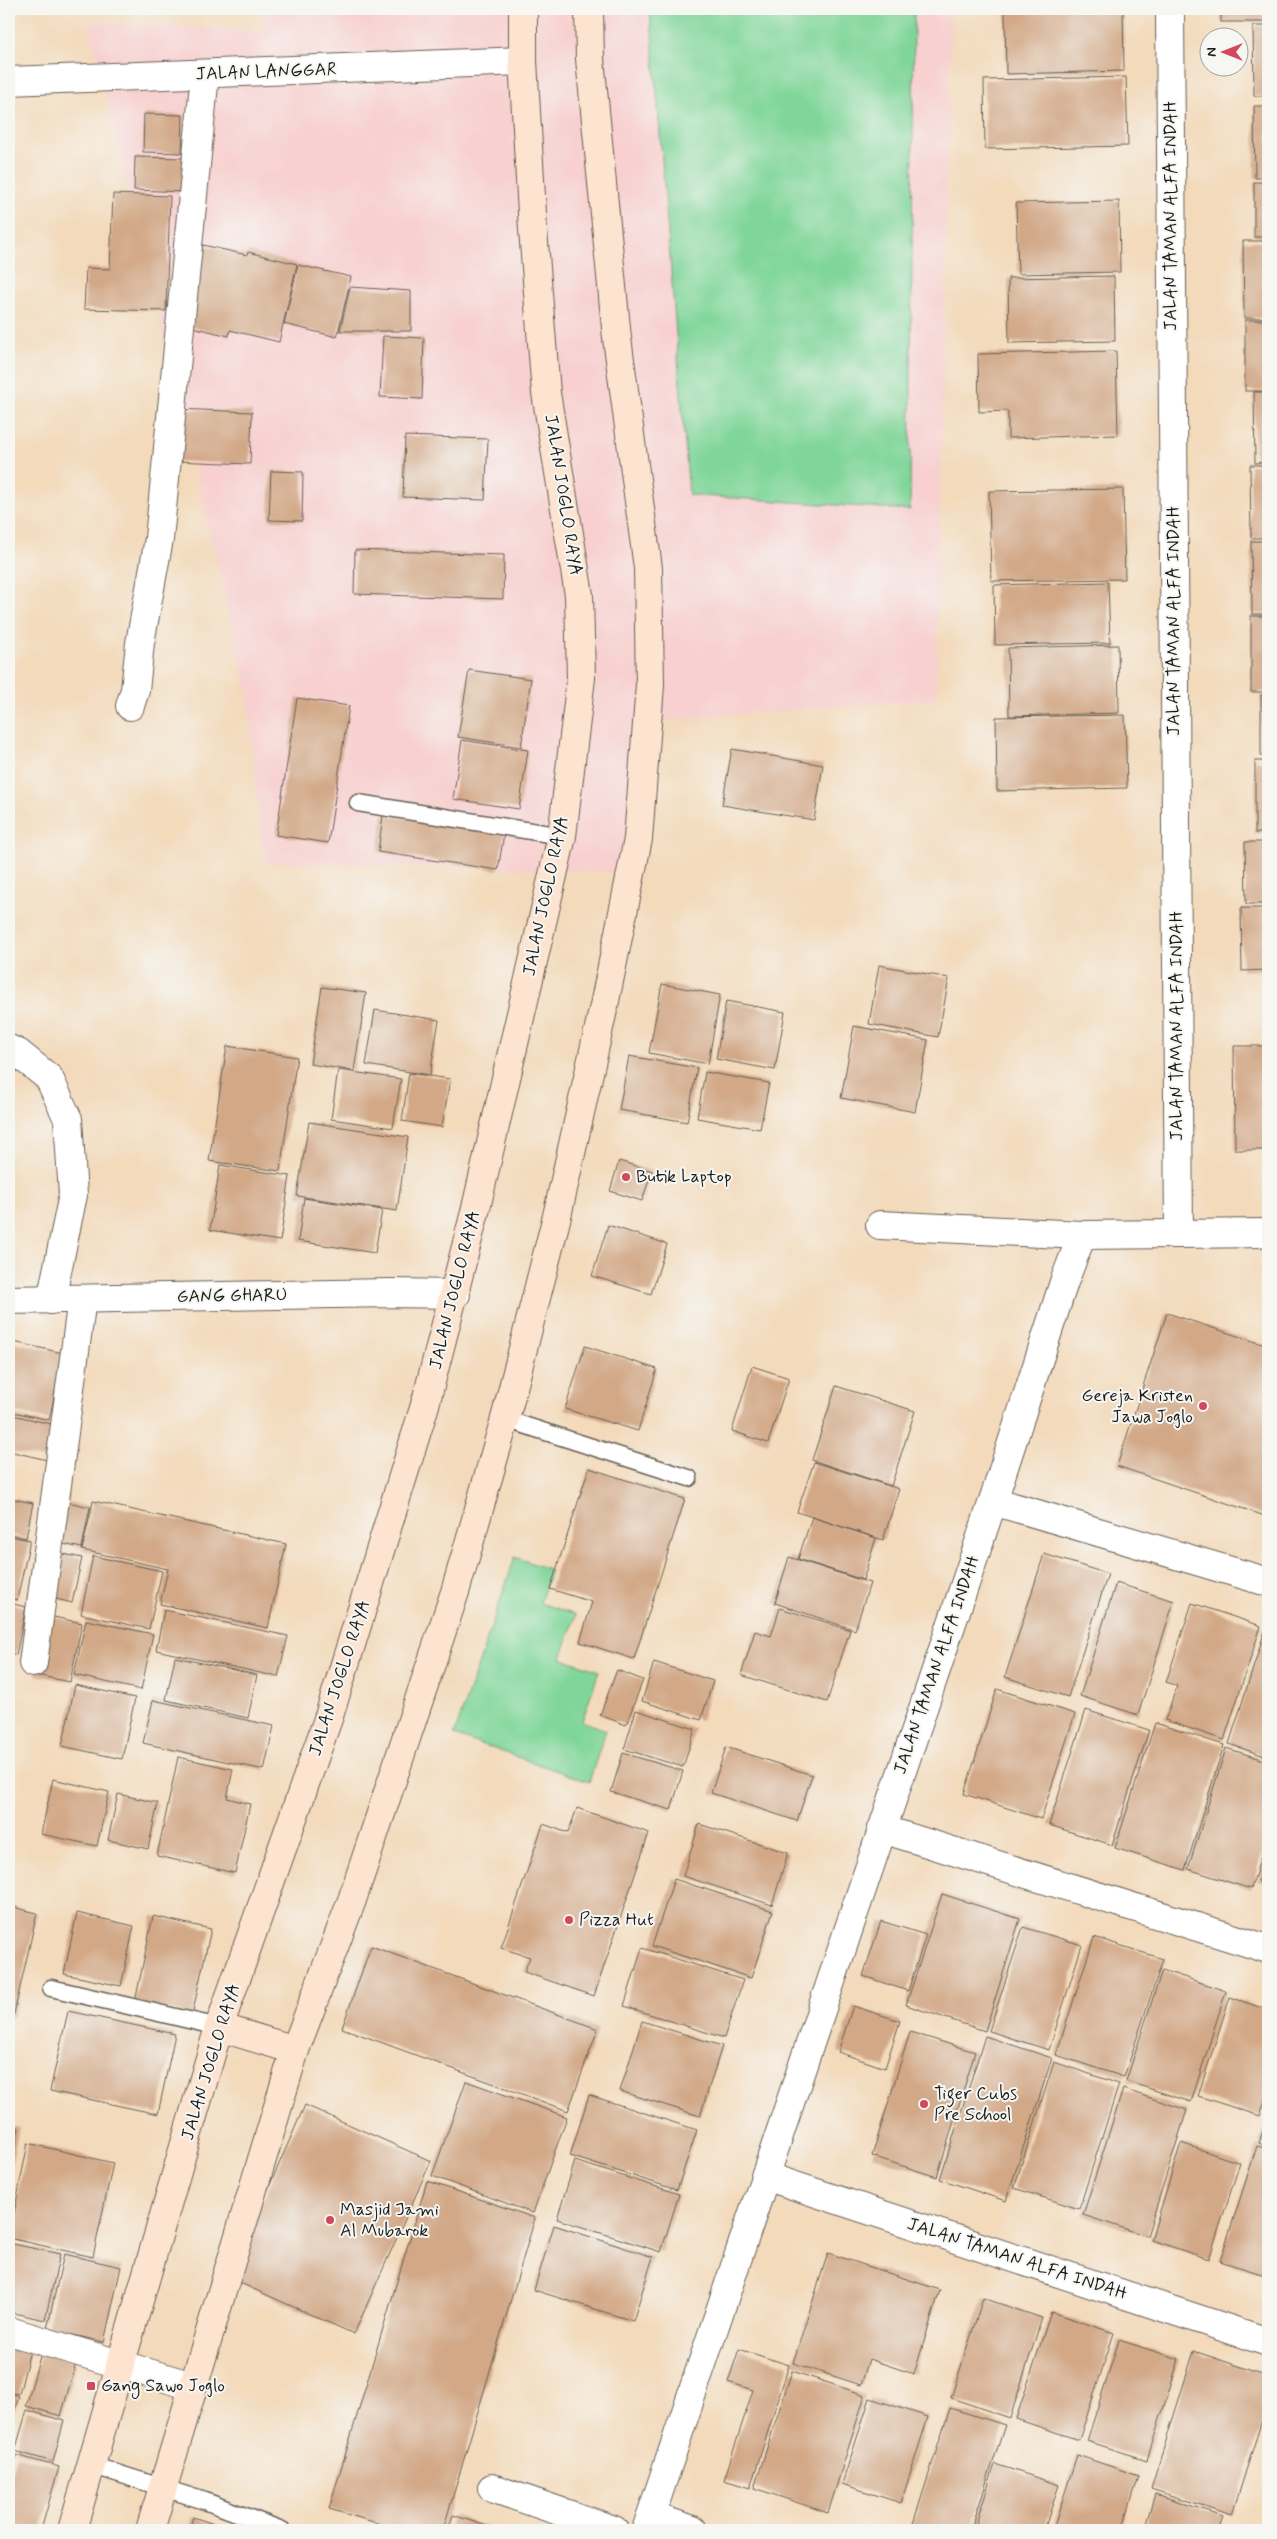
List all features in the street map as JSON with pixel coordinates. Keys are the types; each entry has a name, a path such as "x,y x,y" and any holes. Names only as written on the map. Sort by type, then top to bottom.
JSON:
{"main road":[{"name":"JALAN JOGLO RAYA","path":"72,2530 219,2027 329,1716 425,1405 456,1294 562,836 581,678 578,595 546,393 533,230 523,61 523,9"},
{"path":"150,2530 294,2050 352,1900 399,1764 455,1592 505,1419 557,1216 605,1002 636,848 650,685 648,568 617,338 590,59 589,9"},
{"path":"219,2027 294,2050"}],"street":[{"name":"JALAN TAMAN ALFA INDAH","path":"1170,9 1179,1234"},
{"name":"JALAN LANGGAR","path":"9,81 523,61"},
{"path":"130,706 135,690 140,643 159,539 204,74"},
{"path":"9,1049 18,1052 49,1078 68,1119 73,1195 52,1300"},
{"path":"880,1225 1082,1235 1268,1233"},
{"name":"JALAN TAMAN ALFA INDAH","path":"693,2530 648,2523 993,1501 1064,1282 1082,1235"},
{"name":"GANG GHARU","path":"9,1300 391,1293 456,1294"},
{"path":"33,1663 82,1299"},
{"path":"993,1501 1268,1582"},
{"path":"882,1829 1268,1949"},
{"name":"JALAN TAMAN ALFA INDAH","path":"765,2176 1268,2342"},
{"path":"9,2331 192,2386"},
{"path":"492,2488 614,2530"}],"lane":[{"path":"358,803 562,836"},
{"path":"505,1419 689,1478"},
{"path":"51,1988 219,2027"},
{"path":"91,2465 164,2487 282,2530"}],"shaded area":[{"path":"265,9 951,9 936,699 650,721 619,872 264,862 246,686 88,22 263,31"}],"green space":[{"path":"650,9 914,9 910,510 689,495"},
{"path":"515,1557 551,1570 540,1603 576,1615 561,1658 599,1671 582,1721 606,1730 589,1782 454,1735"}],"building":[{"path":"9,9 11,9 10,38 9,38"},
{"path":"1005,9 1123,9 1124,71 1006,74"},
{"path":"1221,9 1268,9 1268,22 1221,22"},
{"path":"1253,26 1268,26 1268,96 1254,96"},
{"path":"1126,77 1128,146 985,149 984,80"},
{"path":"1254,106 1268,106 1268,178 1255,178"},
{"path":"144,114 183,115 182,153 143,152"},
{"path":"135,157 186,158 185,192 134,190"},
{"path":"1254,182 1268,182 1268,237 1254,237"},
{"path":"113,194 170,196 166,311 84,309 86,268 110,269"},
{"path":"1119,201 1120,272 1018,274 1016,203"},
{"path":"1243,241 1268,241 1268,318 1244,318"},
{"path":"203,245 247,255 248,252 297,264 279,342 230,330 229,336 184,325"},
{"path":"298,265 351,277 337,337 284,324"},
{"path":"1114,276 1115,341 1009,343 1008,278"},
{"path":"350,287 411,291 411,331 340,331"},
{"path":"1245,320 1268,320 1268,391 1245,391"},
{"path":"383,336 424,338 422,399 380,397"},
{"path":"1116,351 1118,435 1008,438 1008,411 979,412 978,354"},
{"path":"1254,392 1268,392 1268,462 1255,463"},
{"path":"176,409 252,412 250,464 174,461"},
{"path":"405,436 488,439 485,500 403,497"},
{"path":"1250,465 1268,465 1268,538 1251,538"},
{"path":"271,471 303,472 302,521 269,520"},
{"path":"1123,489 1125,579 991,581 989,491"},
{"path":"1251,541 1268,541 1268,614 1252,614"},
{"path":"355,550 504,555 503,599 354,594"},
{"path":"1108,582 1110,643 995,645 994,585"},
{"path":"1251,616 1268,616 1268,692 1251,692"},
{"path":"1118,645 1119,713 1009,716 1008,648"},
{"path":"469,670 531,679 521,747 458,737"},
{"path":"1261,695 1268,695 1268,755 1261,756"},
{"path":"297,698 349,706 328,843 276,835"},
{"path":"1125,715 1127,788 997,791 996,717"},
{"path":"462,740 528,750 519,809 453,799"},
{"path":"732,749 823,765 814,820 722,805"},
{"path":"1255,761 1268,761 1268,833 1255,833"},
{"path":"383,815 504,834 498,870 378,852"},
{"path":"1245,842 1268,842 1268,904 1246,904"},
{"path":"1241,908 1268,908 1268,970 1242,971"},
{"path":"879,965 949,978 938,1037 869,1024"},
{"path":"662,984 720,995 708,1064 649,1053"},
{"path":"322,987 366,993 354,1071 310,1064"},
{"path":"726,1001 785,1012 775,1070 716,1059"},
{"path":"375,1010 439,1020 430,1075 366,1065"},
{"path":"854,1026 928,1040 915,1112 841,1098"},
{"path":"227,1046 297,1057 280,1171 209,1161"},
{"path":"1234,1046 1268,1046 1268,1150 1235,1150"},
{"path":"629,1056 697,1068 687,1122 619,1110"},
{"path":"338,1070 401,1079 393,1128 331,1119"},
{"path":"705,1072 769,1083 760,1129 697,1118"},
{"path":"409,1073 450,1079 442,1127 402,1121"},
{"path":"309,1122 408,1137 397,1211 297,1196"},
{"path":"619,1161 652,1171 642,1201 610,1191"},
{"path":"220,1165 290,1176 280,1241 210,1230"},
{"path":"304,1198 382,1210 375,1253 298,1241"},
{"path":"608,1225 667,1244 651,1294 592,1276"},
{"name":"Gereja Kristen Jawa Joglo","path":"1167,1313 1268,1346 1268,1517 1117,1466"},
{"path":"9,1341 63,1353 49,1420 9,1411"},
{"path":"585,1346 657,1369 638,1431 565,1409"},
{"path":"752,1366 789,1378 768,1443 732,1431"},
{"path":"836,1386 915,1411 891,1486 812,1460"},
{"path":"9,1414 55,1425 47,1460 9,1451"},
{"path":"814,1462 899,1489 883,1540 797,1512"},
{"path":"589,1468 685,1499 634,1659 580,1642 592,1602 550,1589"},
{"path":"9,1498 33,1503 26,1538 9,1534"},
{"path":"63,1501 90,1507 82,1548 53,1542"},
{"path":"93,1501 286,1544 268,1628 160,1604 168,1569 82,1550"},
{"path":"812,1517 876,1538 863,1580 798,1559"},
{"path":"9,1536 30,1540 17,1600 9,1598"},
{"path":"59,1553 82,1558 72,1603 49,1597"},
{"path":"1044,1554 1108,1574 1068,1697 1005,1677"},
{"path":"93,1556 162,1571 149,1629 81,1614"},
{"path":"789,1557 870,1583 855,1630 775,1603"},
{"path":"1116,1583 1174,1601 1138,1715 1080,1696"},
{"path":"9,1603 26,1607 16,1655 9,1653"},
{"path":"1192,1603 1261,1626 1224,1740 1165,1720 1177,1686 1166,1682"},
{"path":"780,1608 850,1630 827,1702 741,1675 755,1631 771,1636"},
{"path":"164,1610 288,1636 278,1677 156,1650"},
{"path":"49,1616 82,1623 70,1682 36,1675"},
{"path":"86,1620 153,1634 141,1690 74,1675"},
{"path":"1268,1621 1268,1757 1229,1744"},
{"path":"175,1657 257,1675 248,1718 166,1700"},
{"path":"654,1662 713,1681 701,1720 642,1701"},
{"path":"617,1670 643,1680 626,1725 600,1715"},
{"path":"75,1685 135,1698 122,1759 62,1746"},
{"path":"997,1689 1075,1714 1041,1819 964,1794"},
{"path":"153,1700 274,1726 264,1770 143,1743"},
{"path":"636,1710 695,1729 683,1767 624,1749"},
{"path":"1086,1710 1149,1730 1112,1845 1049,1825"},
{"path":"1155,1723 1224,1745 1185,1870 1115,1848"},
{"path":"726,1747 812,1775 797,1821 711,1793"},
{"path":"1226,1748 1268,1761 1268,1834 1251,1889 1188,1869"},
{"path":"623,1753 683,1771 671,1810 611,1792"},
{"path":"178,1757 233,1769 227,1798 250,1804 235,1873 157,1856"},
{"path":"53,1779 109,1792 97,1846 41,1834"},
{"path":"118,1794 158,1803 148,1849 108,1840"},
{"name":"Pizza Hut","path":"577,1808 649,1833 594,1996 524,1972 530,1957 501,1948 543,1824 568,1833"},
{"path":"699,1824 788,1853 772,1905 683,1876"},
{"path":"1268,1850 1268,1884 1258,1881"},
{"path":"674,1879 773,1911 751,1978 652,1946"},
{"path":"942,1894 1020,1919 985,2031 906,2005"},
{"path":"9,1906 37,1913 13,2018 9,2017"},
{"path":"77,1913 134,1926 121,1986 64,1974"},
{"path":"153,1916 211,1929 192,2015 135,2002"},
{"path":"881,1921 926,1935 908,1991 863,1976"},
{"path":"1023,1927 1082,1945 1049,2050 989,2031"},
{"path":"1094,1937 1163,1959 1124,2077 1056,2055"},
{"path":"371,1946 598,2029 568,2111 342,2028"},
{"path":"642,1948 743,1980 724,2038 624,2006"},
{"path":"1162,1970 1226,1991 1191,2102 1126,2081"},
{"path":"1230,1997 1268,2010 1268,2090 1260,2116 1198,2096"},
{"path":"853,2006 900,2021 885,2068 838,2052"},
{"path":"68,2011 175,2034 158,2114 50,2091"},
{"path":"642,2021 722,2046 700,2116 620,2091"},
{"name":"Tiger Cubs Pre School","path":"910,2032 975,2052 937,2177 872,2156"},
{"path":"985,2036 1052,2058 1006,2201 940,2179"},
{"path":"1054,2062 1119,2084 1079,2209 1014,2188"},
{"path":"466,2081 567,2117 533,2213 432,2176"},
{"path":"1123,2089 1187,2110 1147,2236 1083,2215"},
{"path":"589,2095 697,2130 677,2190 570,2156"},
{"name":"Masjid Jami Al Mubarok","path":"305,2105 431,2161 354,2334 229,2278"},
{"path":"1268,2115 1268,2146 1259,2143"},
{"path":"9,2126 19,2128 10,2170 9,2170"},
{"path":"28,2143 113,2163 93,2257 9,2238"},
{"path":"1181,2143 1240,2163 1209,2259 1151,2240"},
{"path":"1257,2146 1268,2149 1268,2276 1220,2261"},
{"path":"575,2161 679,2194 661,2252 557,2219"},
{"path":"427,2181 535,2218 443,2530 401,2530 329,2509"},
{"path":"554,2225 653,2257 633,2321 534,2290"},
{"path":"9,2243 60,2254 45,2320 9,2312"},
{"path":"828,2253 940,2290 914,2374 869,2359 861,2385 793,2363"},
{"path":"64,2254 121,2267 104,2342 47,2329"},
{"path":"983,2298 1042,2318 1010,2418 951,2398"},
{"path":"1051,2312 1114,2333 1079,2440 1016,2419"},
{"path":"1119,2340 1179,2359 1147,2460 1087,2441"},
{"path":"9,2341 31,2347 19,2394 9,2392"},
{"path":"739,2349 789,2365 750,2488 724,2480 753,2390 728,2382"},
{"path":"1194,2351 1268,2376 1268,2401 1232,2515 1151,2489"},
{"path":"41,2353 76,2363 61,2416 26,2406"},
{"path":"792,2371 865,2395 828,2513 754,2488"},
{"path":"9,2393 19,2396 9,2429"},
{"path":"870,2398 928,2417 901,2503 842,2484"},
{"path":"950,2408 1005,2425 971,2530 911,2530"},
{"path":"27,2410 64,2421 53,2462 15,2451"},
{"path":"16,2455 59,2467 41,2530 9,2530 9,2481"},
{"path":"1077,2455 1139,2476 1122,2530 1053,2530"},
{"path":"995,2464 1059,2485 1044,2530 974,2530"},
{"path":"1155,2494 1223,2516 1219,2530 1144,2530"},
{"path":"453,2515 499,2530 448,2530"},
{"path":"193,2517 232,2530 189,2530"}],"place":[{"name":"Butik Laptop","path":"626,1177"},
{"name":"Gereja Kristen Jawa Joglo","path":"1203,1406"},
{"name":"Pizza Hut","path":"569,1920"},
{"name":"Tiger Cubs Pre School","path":"924,2104"},
{"name":"Masjid Jami Al Mubarok","path":"330,2220"},
{"name":"Gang Sawo Joglo","path":"91,2386"}]}
